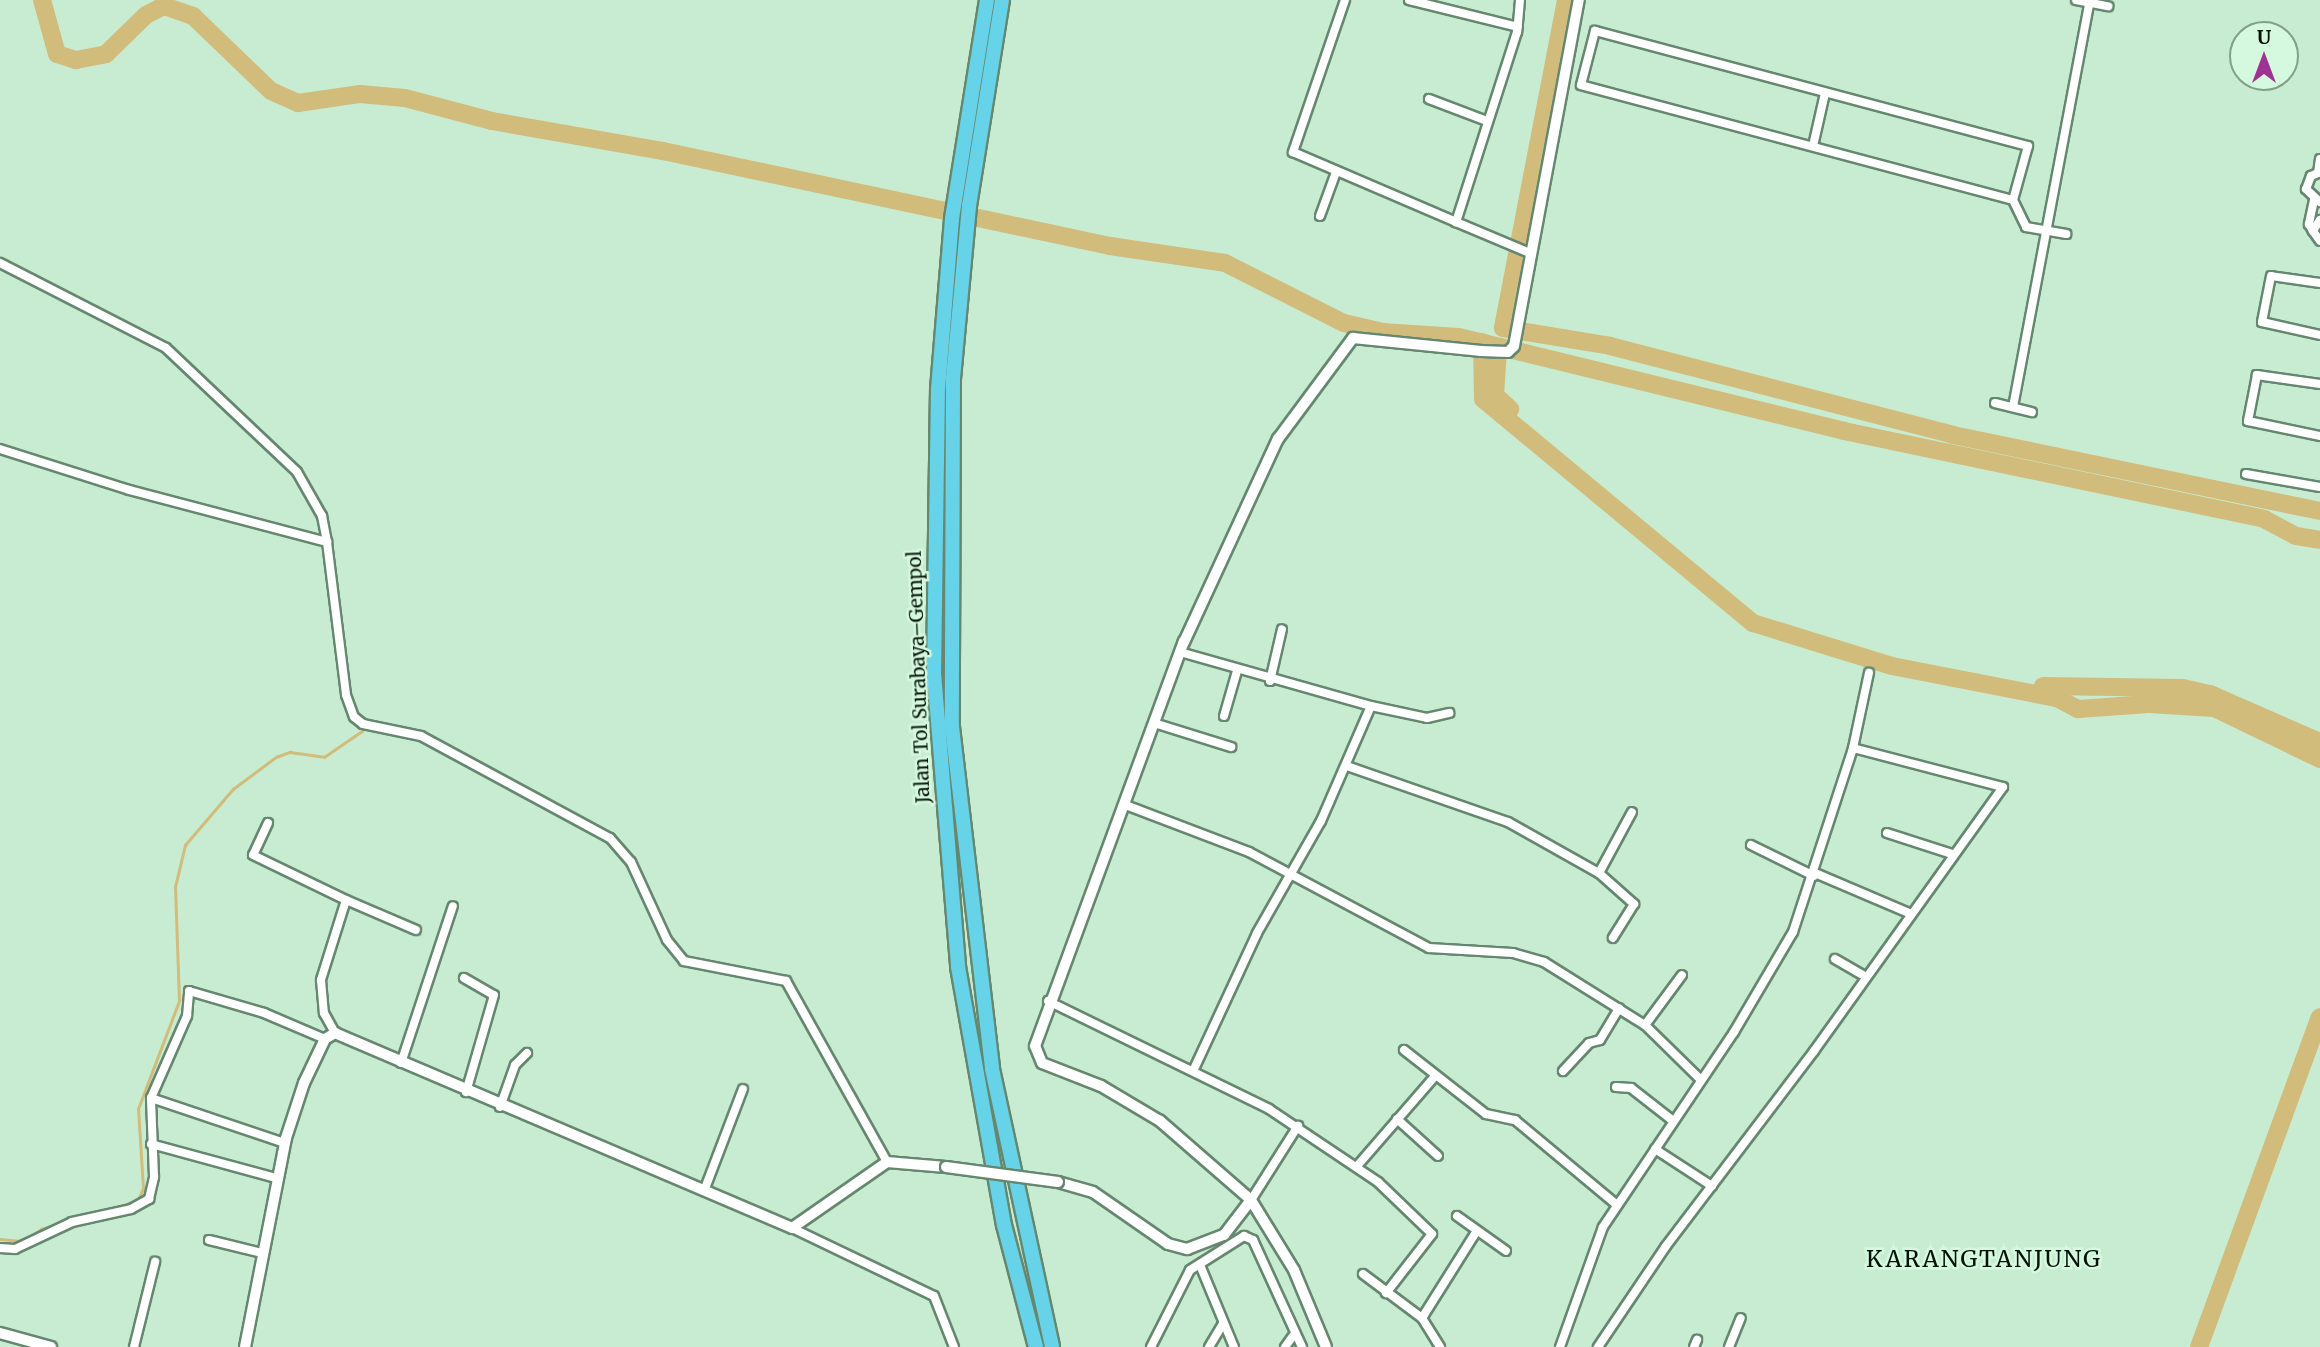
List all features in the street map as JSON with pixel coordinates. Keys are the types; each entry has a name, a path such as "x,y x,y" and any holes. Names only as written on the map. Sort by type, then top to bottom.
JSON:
{"highway":[{"name":"Jalan Tol Surabaya–Gempol","path":"987,0 951,219 933,535 944,834 977,1084 1036,1347"},
{"name":"Jalan Tol Surabaya–Gempol","path":"1002,0 969,206 953,378 952,727 992,1069 1052,1347"}],"street":[{"path":"1345,0 1293,152 1529,253"},
{"path":"1409,0 1518,27"},
{"path":"1456,222 1518,27 1520,0"},
{"path":"1326,1347 1294,1270 1251,1200 1160,1121 1039,1060 1035,1046 1048,1000 1128,806 1180,652 1271,452 1346,344 1367,336 1481,351 1511,350 1579,0"},
{"path":"2076,0 2108,6"},
{"path":"2013,407 2090,1"},
{"path":"2014,200 1581,85 1595,32 2028,146 2014,200 2026,227 2066,234"},
{"path":"1813,146 1825,93"},
{"path":"1429,99 1486,121"},
{"path":"2320,159 2319,172 2307,182 2317,201 2309,224 2320,241"},
{"path":"1320,216 1336,172"},
{"path":"2313,231 2320,220"},
{"path":"0,263 149,337 281,454 313,498 324,541 346,695 354,717 363,724 421,736 610,838 631,862 667,940 684,961 786,981 887,1162"},
{"path":"2320,283 2272,276 2262,322 2320,335"},
{"path":"2320,384 2258,374 2248,421 2320,436"},
{"path":"1995,403 2032,412"},
{"path":"0,449 129,491 324,541"},
{"path":"2246,474 2320,487"},
{"path":"1270,681 1282,629"},
{"path":"1180,652 1270,681 1371,706 1427,718 1449,713"},
{"path":"1224,716 1237,671"},
{"path":"1560,1347 1592,1252 1617,1205 1769,975 1814,875 1853,748 1869,673"},
{"path":"1194,1069 1257,933 1292,874 1347,766 1371,706"},
{"path":"1154,723 1231,747"},
{"path":"1598,1347 2003,787 1853,748"},
{"path":"1347,766 1508,822 1599,873 1634,904 1613,939"},
{"path":"1128,806 1232,844 1429,948 1529,957 1571,976 1645,1025 1701,1080"},
{"path":"1599,873 1632,812"},
{"path":"268,823 253,855 416,930"},
{"path":"1887,833 1952,854"},
{"path":"1751,845 1814,875 1911,914"},
{"path":"348,901 321,980 324,1013 335,1033 403,1058 500,1107 792,1228 934,1296 954,1347"},
{"path":"403,1058 453,906"},
{"path":"1835,958 1866,976"},
{"path":"1645,1025 1682,975"},
{"path":"464,978 494,995 467,1092"},
{"path":"0,1248 15,1249 72,1222 142,1204 153,1192 151,1098 187,1016 191,990 273,1016 325,1039"},
{"path":"1048,1000 1194,1069 1298,1126 1358,1165 1432,1234 1386,1293"},
{"path":"1563,1071 1589,1043 1600,1040 1619,1008"},
{"path":"245,1347 285,1143 325,1039 335,1033"},
{"path":"1404,1050 1486,1114 1516,1120 1617,1205"},
{"path":"500,1107 508,1083 527,1053"},
{"path":"1358,1165 1435,1076"},
{"path":"1616,1087 1631,1088 1672,1120"},
{"path":"704,1191 743,1089"},
{"path":"151,1098 285,1143"},
{"path":"1398,1119 1438,1156"},
{"path":"792,1228 887,1162 1058,1182 1093,1192 1168,1244 1187,1249 1224,1235 1251,1200 1298,1126"},
{"path":"151,1144 276,1178"},
{"path":"1655,1149 1712,1186"},
{"path":"1457,1216 1475,1234 1506,1251"},
{"path":"1422,1318 1475,1234"},
{"path":"1151,1347 1183,1280 1200,1265 1249,1236 1293,1336 1302,1347"},
{"path":"209,1240 262,1253"},
{"path":"134,1347 155,1262"},
{"path":"1200,1265 1234,1347"},
{"path":"1363,1274 1422,1318 1440,1347"},
{"path":"1728,1347 1741,1318"},
{"path":"1209,1347 1223,1324"},
{"path":"0,1333 51,1347"},
{"path":"1285,1347 1293,1336"}],"waterway":[{"path":"42,0 57,54 76,60 106,54 146,15 164,6 193,16 271,91 298,103 360,94 405,98 492,121 663,151 1110,246 1225,263 1344,323 1382,332 1459,337 1844,431 2264,519 2296,536 2320,540"},
{"path":"1566,0 1503,328 1610,346 1953,435 2320,511"},
{"path":"1482,342 1483,399 1753,623 1892,666 2057,698 2078,709 2149,704 2214,708 2320,759"},
{"path":"1498,350 1495,395 1510,409"},
{"path":"2043,686 2183,688 2210,694 2320,742"},
{"path":"112,1209 138,1200 143,1188 138,1109 179,1001 175,887 185,845 233,789 276,757 290,752 324,757 362,731"},
{"path":"2199,1347 2320,1017"},
{"path":"0,1239 24,1241 41,1229 99,1213"}],"district":[{"name":"KARANGTANJUNG","path":"1984,1259"}]}
